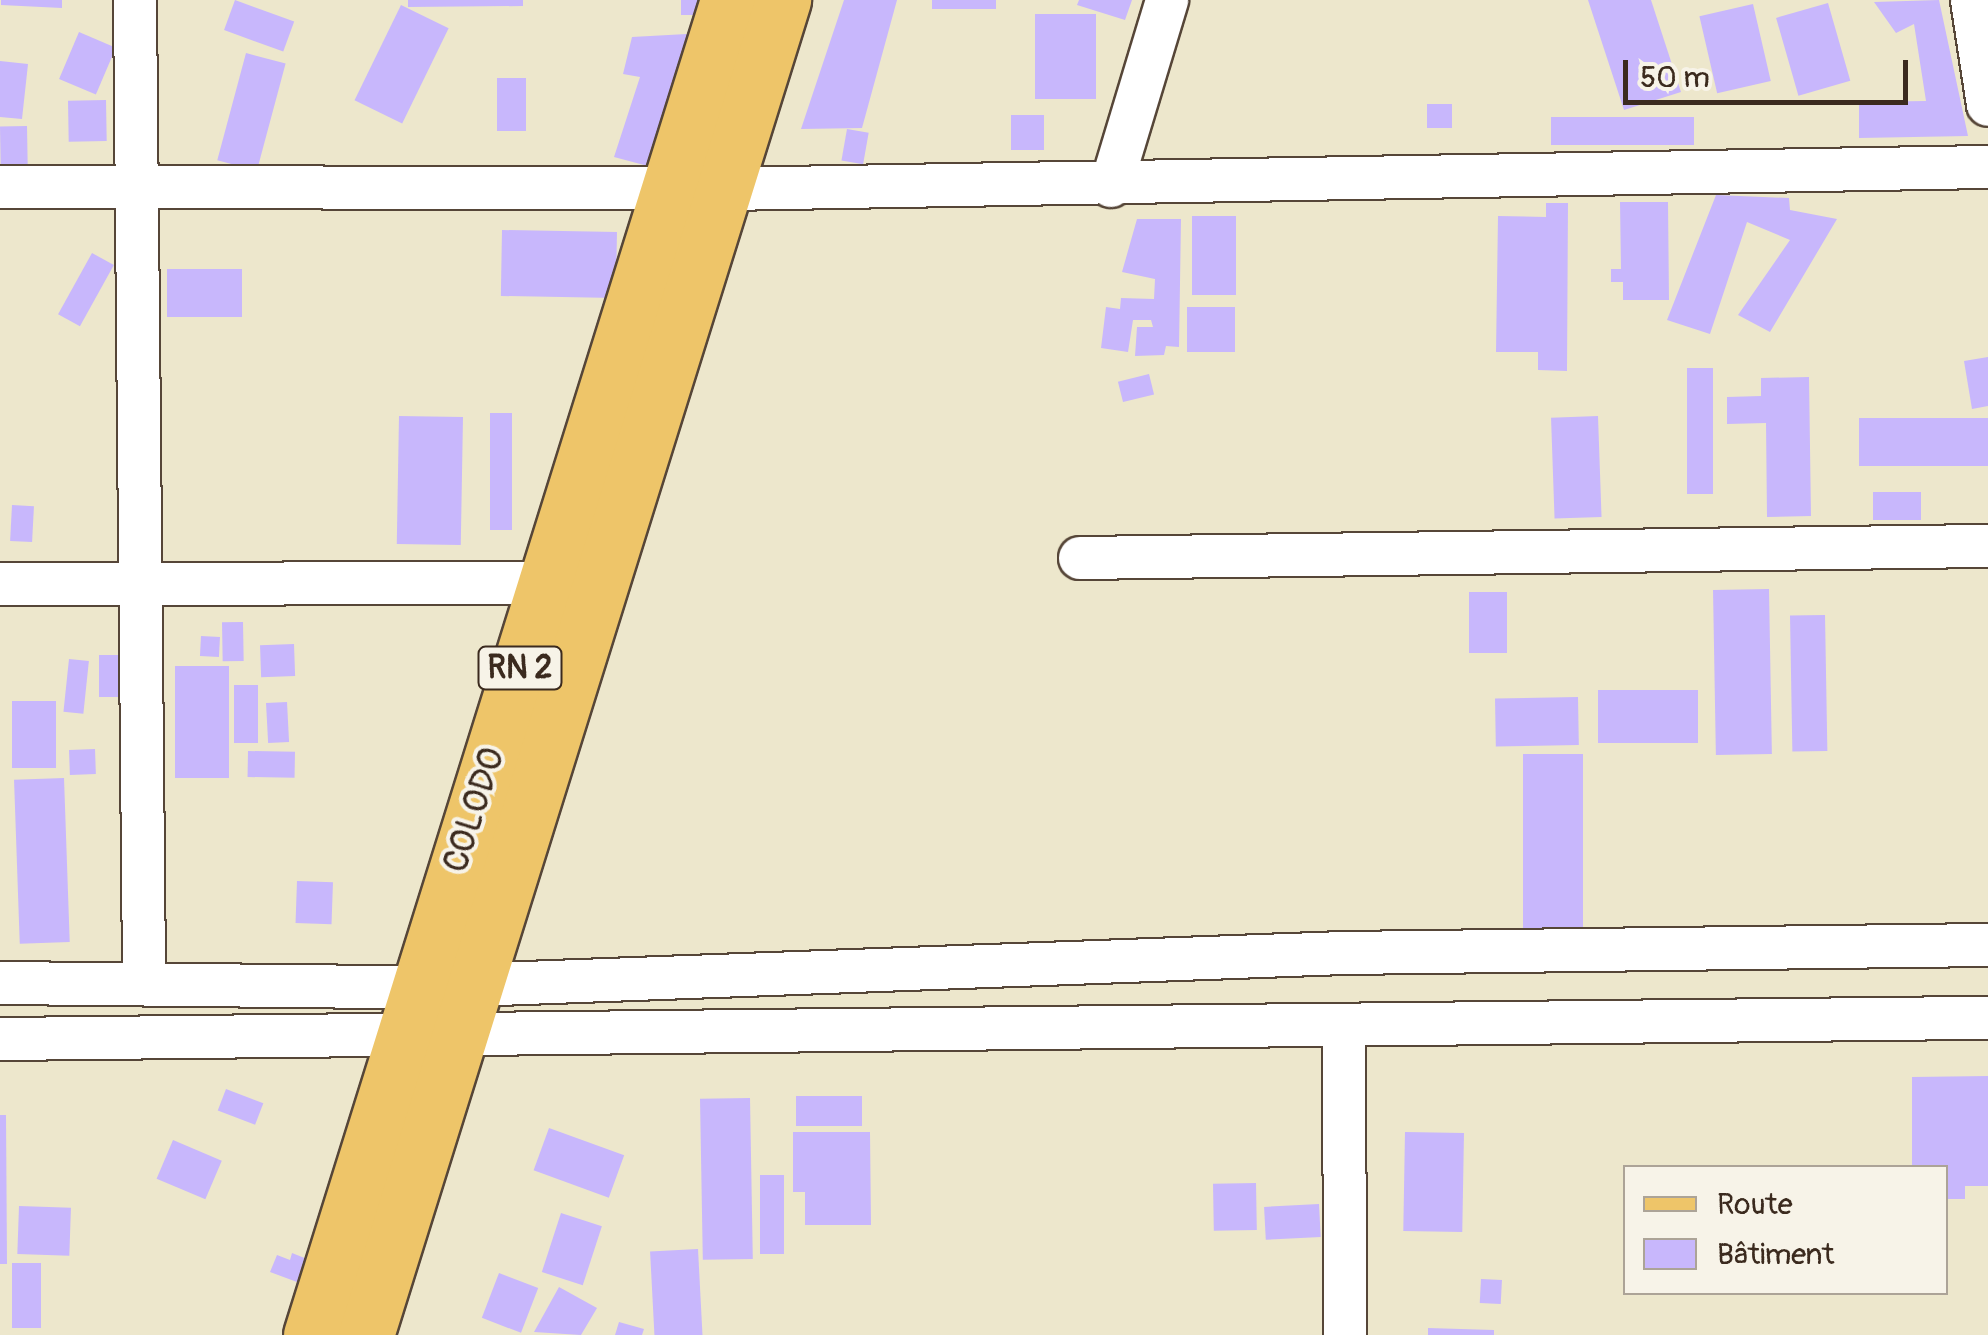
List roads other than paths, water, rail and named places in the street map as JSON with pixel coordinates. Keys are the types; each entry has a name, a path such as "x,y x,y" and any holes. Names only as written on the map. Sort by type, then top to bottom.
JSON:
{"main road":[{"name":"COLODO","path":"311,1335 409,1011 547,584 728,0"},
{"name":"COLODO","path":"366,1335 782,0"}],"street":[{"path":"135,0 144,981"},
{"path":"1111,186 1166,0"},
{"path":"1972,0 1988,105"},
{"path":"726,189 1111,186 1988,167"},
{"path":"0,187 137,184 669,188"},
{"path":"1080,558 1988,546"},
{"path":"0,584 547,584"},
{"path":"468,1010 1343,953 1988,945"},
{"path":"0,983 144,981 409,1011"},
{"path":"0,1039 468,1010 1344,1028 1988,1018"},
{"path":"1344,1028 1345,1335"}]}
